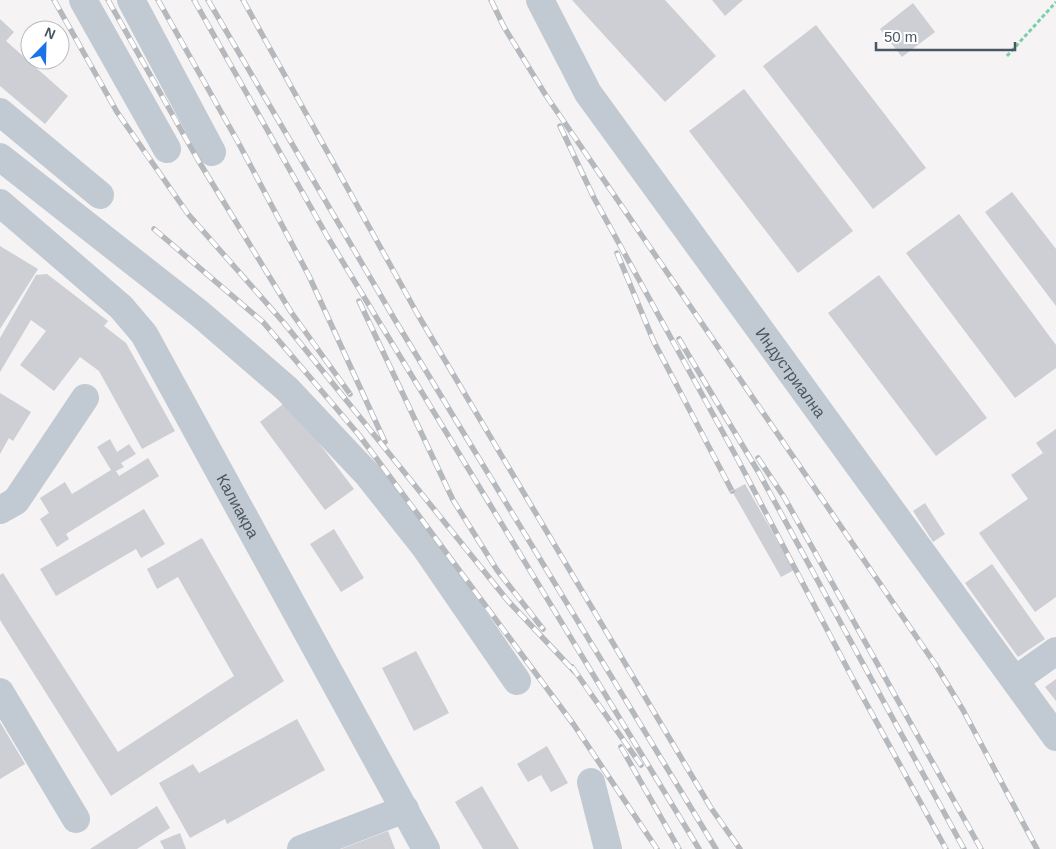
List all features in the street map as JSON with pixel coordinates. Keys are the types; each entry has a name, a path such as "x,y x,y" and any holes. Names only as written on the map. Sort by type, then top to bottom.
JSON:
{"street":[{"path":"83,0 167,150"},
{"path":"131,0 212,152"},
{"name":"Индустриална","path":"540,0 588,93 1056,737"},
{"path":"0,112 100,195"},
{"path":"2,167 200,314 287,389 368,475 425,547 517,682"},
{"name":"Калиакра","path":"0,203 121,307 144,334 426,849"},
{"path":"0,510 16,501 85,398"},
{"path":"1015,680 1056,651"},
{"path":"0,692 76,820"},
{"path":"591,782 608,849"},
{"path":"301,849 405,809"}],"path":[{"path":"1007,56 1056,2"}],"building":[{"path":"572,0 665,0 716,56 665,102"},
{"path":"712,0 743,0 725,16"},
{"path":"913,3 935,32 902,57 880,29"},
{"path":"0,19 14,32 6,41 20,53 20,70 39,70 68,96 45,124 0,86"},
{"path":"816,25 926,168 873,209 763,66"},
{"path":"744,89 853,231 798,273 689,131"},
{"path":"1012,192 1056,249 1056,306 985,212"},
{"path":"959,214 1056,345 1056,368 1015,398 906,253"},
{"path":"0,246 38,269 0,329"},
{"path":"47,274 108,321 104,326 126,343 175,431 142,449 99,371 80,357 54,391 20,365 46,331 31,320 0,372 0,338 36,275"},
{"path":"879,275 987,418 936,456 828,313"},
{"path":"0,393 31,412 13,441 9,438 0,454"},
{"path":"287,401 354,489 325,510 260,422"},
{"path":"1056,429 1056,597 1035,612 979,533 1028,499 1011,475 1043,453 1036,443"},
{"path":"110,439 117,452 129,444 136,454 121,463 124,467 116,471 119,476 148,458 159,476 66,534 69,539 57,547 40,519 49,513 40,498 65,482 72,494 111,470 97,447"},
{"path":"745,484 794,570 781,577 732,491"},
{"path":"925,503 945,534 933,542 913,511"},
{"path":"144,509 165,544 141,558 136,549 56,596 40,569"},
{"path":"334,529 364,578 341,592 310,544"},
{"path":"202,538 284,681 111,796 0,620 0,575 3,573 118,752 234,676 178,577 157,589 147,569"},
{"path":"992,564 1045,639 1018,657 965,583"},
{"path":"416,651 449,713 414,731 382,668"},
{"path":"1056,679 1056,701 1045,687"},
{"path":"297,719 325,770 227,824 225,819 190,838 159,783 193,764 199,773"},
{"path":"0,722 25,764 0,779"},
{"path":"547,746 568,783 551,792 541,775 528,782 517,764"},
{"path":"482,786 519,849 483,849 455,802"},
{"path":"157,806 170,828 137,849 90,849"},
{"path":"388,831 395,849 341,849"},
{"path":"180,833 186,849 164,849 160,841"}],"railway":[{"path":"54,0 117,112 188,214 284,323 508,601 576,673"},
{"path":"108,0 198,160 291,312 350,394"},
{"path":"158,0 238,142 309,276 385,442"},
{"path":"194,0 327,236 699,849"},
{"path":"208,0 395,320 716,849"},
{"path":"243,0 418,315 711,808 740,849"},
{"path":"491,0 504,27 545,94 935,664 963,710 1037,849"},
{"path":"560,126 594,198 737,458 854,681 946,849"},
{"path":"154,229 263,322 359,435 574,725 657,849"},
{"path":"617,253 654,342 732,491"},
{"path":"359,301 453,500 497,570 543,629"},
{"path":"679,339 759,473 964,849"},
{"path":"758,458 784,497 981,849"},
{"path":"572,667 641,765"},
{"path":"621,747 679,849"}]}
